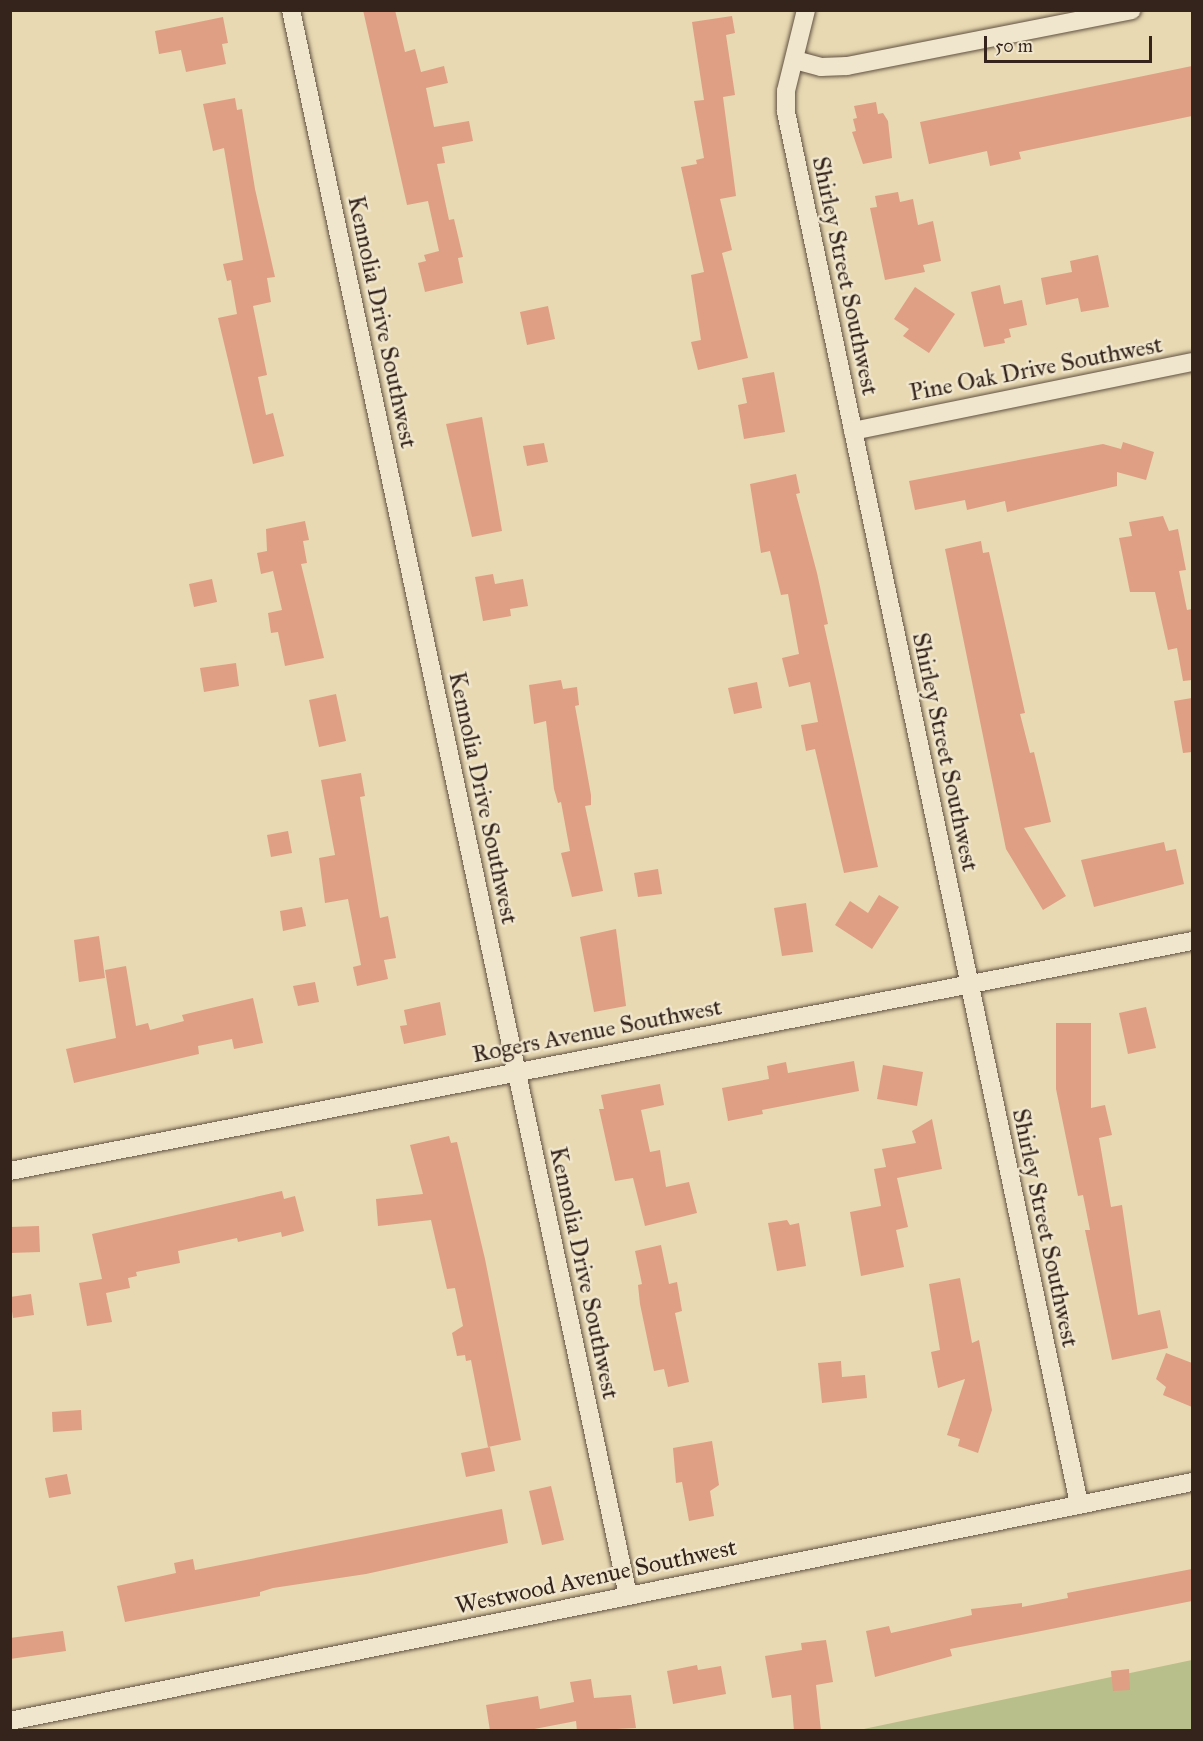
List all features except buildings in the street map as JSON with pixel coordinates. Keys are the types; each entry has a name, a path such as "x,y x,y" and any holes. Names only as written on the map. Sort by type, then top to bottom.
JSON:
{"street":[{"name":"Kennolia Drive Southwest","path":"291,10 628,1594"},
{"name":"Shirley Street Southwest","path":"806,10 786,91 786,112 1079,1504"},
{"path":"795,60 821,67 847,66 1131,10"},
{"name":"Pine Oak Drive Southwest","path":"853,431 1192,362"},
{"name":"Rogers Avenue Southwest","path":"10,1171 1192,940"},
{"name":"Westwood Avenue Southwest","path":"10,1721 628,1594 1192,1482"}],"green space":[{"path":"1192,1660 1192,1730 859,1730"}]}
